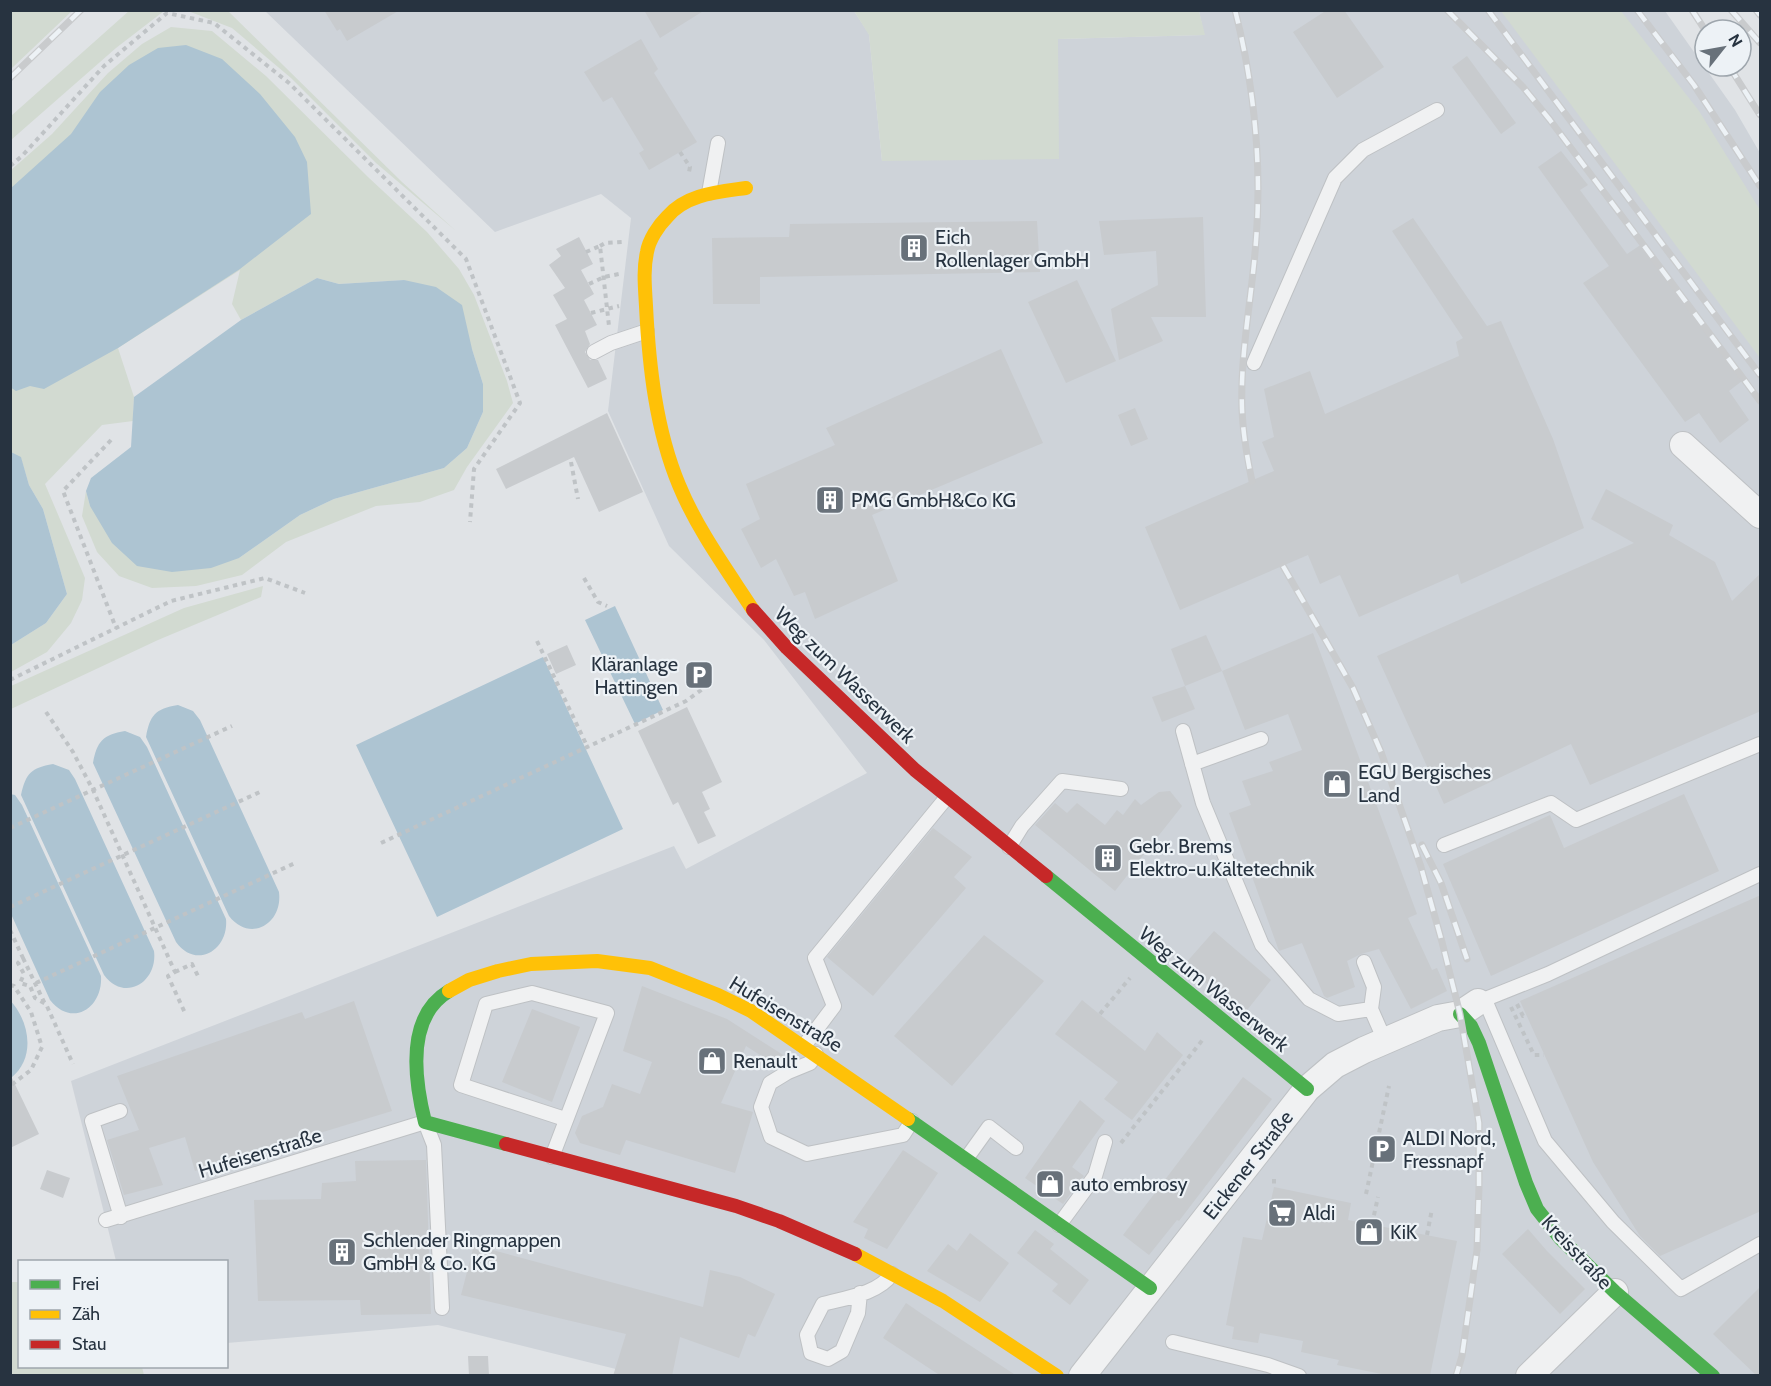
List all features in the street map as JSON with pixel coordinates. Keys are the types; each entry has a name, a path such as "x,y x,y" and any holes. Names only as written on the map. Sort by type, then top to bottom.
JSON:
{"street":[{"name":"Weg zum Wasserwerk","path":"746,189 709,193 685,202 668,215 656,231 647,249 644,269 647,331 659,417 669,457 692,513 730,576 756,615 787,648 915,770 1307,1089"},
{"path":"1683,446 1761,515"},
{"name":"Hufeisenstraße","path":"425,1122 417,1091 415,1059 420,1033 430,1010 449,991 471,978 541,962 595,960 650,968 749,1010 816,1054 1150,1288"},
{"name":"Eickener Straße","path":"1082,1376 1307,1089 1335,1065 1438,1018 1474,1005"},
{"name":"Kreisstraße","path":"1474,1005 1471,1026 1526,1183 1533,1212 1615,1292 1713,1376"},
{"path":"425,1122 771,1217 893,1273 963,1313 1058,1376"},
{"path":"1529,1376 1615,1292"}],"lane":[{"path":"1254,363 1335,178 1363,150 1437,110"},
{"path":"709,193 718,143"},
{"path":"594,352 611,343 647,331"},
{"path":"1183,731 1203,803 1262,945 1309,999 1338,1014 1371,1010"},
{"path":"1192,764 1261,739"},
{"path":"1444,845 1551,803 1576,820 1761,744"},
{"path":"1009,847 1022,826 1062,781 1121,789"},
{"path":"804,1046 834,1006 815,958 947,797"},
{"path":"1761,874 1548,974 1474,1005 1545,1141 1613,1222 1681,1289 1761,1244"},
{"path":"1364,962 1374,987 1371,1010 1385,1041"},
{"path":"552,1157 607,1013 532,993 486,1004 461,1085 565,1119"},
{"path":"816,1054 810,1063 770,1083 761,1107 771,1137 807,1154 903,1135 912,1121"},
{"path":"120,1111 92,1121 121,1216"},
{"path":"425,1122 434,1145 442,1308"},
{"name":"Hufeisenstraße","path":"106,1220 425,1122"},
{"path":"966,1159 989,1126 1016,1148"},
{"path":"1059,1224 1095,1176 1105,1142"},
{"path":"860,1293 858,1313 842,1351 828,1359 811,1353 807,1335 823,1304 860,1293 888,1281 893,1273"},
{"path":"1173,1342 1268,1365 1299,1376"}],"path":[{"path":"10,166 22,156 104,66 167,13 214,23 289,83 466,259 520,403 474,469 470,522"},
{"path":"586,252 600,246 611,343"},
{"path":"111,440 63,491 116,628"},
{"path":"572,462 578,499"},
{"path":"10,680 171,601 265,578 305,593"},
{"path":"584,578 598,602 607,606"},
{"path":"537,641 588,748"},
{"path":"381,843 686,701 711,683"},
{"path":"46,712 73,752 93,790 175,972"},
{"path":"10,828 232,726"},
{"path":"10,907 262,791"},
{"path":"36,983 295,863"},
{"path":"10,930 74,1064"},
{"path":"20,983 24,974 18,963 23,958"},
{"path":"1100,1014 1146,959"},
{"path":"185,1013 168,976 192,964 199,978"},
{"path":"13,1091 11,1085 31,1070 42,1047 30,1012 12,986 20,983 30,986 35,998 46,1004"},
{"path":"1504,992 1534,1055 1544,1054"},
{"path":"1121,1143 1219,1018"},
{"path":"1366,1194 1389,1086"},
{"path":"1274,1179 1275,1187"},
{"path":"1372,1224 1378,1197"},
{"path":"1427,1235 1432,1209"}],"shaded area":[{"path":"11,10 72,10 72,11 11,69"},
{"path":"130,10 164,11 116,48 11,140 11,116"},
{"path":"188,11 228,11 402,182 456,231 376,163 291,78 232,28"},
{"path":"265,11 854,11 869,34 882,161 1058,39 1204,35 1199,11 1665,11 1693,51 1693,78 1712,78 1735,110 1760,153 1760,1375 644,1376 438,1325 228,1343 228,1260 116,1260 71,1081 674,846 686,869 867,773 764,640 669,546 608,411 631,218 601,194 495,232"},
{"path":"854,11 1199,11 1205,35 1058,39 1059,159 882,161 869,35"},
{"path":"1501,11 1621,11 1699,111 1760,210 1760,358"},
{"path":"171,27 212,31 266,76 427,232 459,269 474,295 507,381 513,403 467,467 454,490 420,502 376,506 286,542 242,575 196,586 152,588 119,576 97,552 82,516 86,491 90,506 239,558 300,515 334,499 444,468 467,448 483,412 483,384 472,349 404,280 339,284 317,278 241,320 232,304 240,270 118,348 134,397 133,421 102,425 45,484 85,578 82,600 71,623 47,652 11,672 11,645 46,623 67,594 43,509 29,485 21,458 11,452 10,171 52,134 108,73 142,44"},
{"path":"263,586 261,597 158,640 11,709 11,686 184,608"},
{"path":"10,1282 18,1282 18,1368 142,1368 144,1375 11,1375"}],"water":[{"path":"186,45 222,59 260,94 295,137 307,162 311,214 240,269 118,348 44,389 30,386 16,391 10,387 11,188 71,134 100,92 129,65 158,48"},
{"path":"317,278 339,284 404,280 436,287 462,305 483,384 483,412 467,448 444,468 334,499 300,515 239,558 211,568 172,572 137,566 112,543 90,506 86,491 91,478 131,447 134,397 241,320"},
{"path":"11,452 21,457 29,485 43,509 67,594 46,623 11,645"},
{"path":"615,606 663,710 635,724 585,620"},
{"path":"543,657 623,829 437,917 356,745"},
{"path":"178,705 193,711 200,720 279,892 276,913 270,921 255,929 237,924 229,916 146,737 149,723 155,714"},
{"path":"125,731 140,737 147,747 226,919 226,930 222,940 210,953 193,955 176,942 93,763 102,740"},
{"path":"53,764 69,770 75,779 154,951 151,972 145,980 130,988 112,983 104,975 21,795 25,781 31,773 39,767"},
{"path":"10,794 15,795 22,805 101,976 97,997 92,1005 76,1013 68,1013 50,1000 11,914"},
{"path":"10,1000 22,1019 27,1040 24,1060 19,1070 11,1078"}],"building":[{"path":"324,10 400,10 347,41 340,29 337,31"},
{"path":"644,10 705,10 660,38"},
{"path":"1327,10 1344,10 1384,67 1337,98 1293,32"},
{"path":"641,39 658,69 654,73 697,142 649,170 639,153 644,150 612,97 603,102 584,72"},
{"path":"1467,56 1516,123 1501,134 1452,67"},
{"path":"1561,151 1588,185 1580,190 1627,254 1642,244 1742,381 1729,391 1749,420 1720,443 1699,413 1685,422 1583,283 1609,266 1538,167"},
{"path":"1203,217 1206,317 1151,317 1163,341 1119,360 1111,309 1158,285 1156,251 1104,255 1099,221"},
{"path":"1413,218 1487,326 1501,321 1553,439 1584,528 1461,584 1458,574 1359,617 1340,575 1320,584 1308,555 1180,610 1145,527 1274,471 1262,442 1274,437 1264,389 1310,371 1325,414 1459,356 1456,342 1463,338 1392,231"},
{"name":"Eich Rollenlager GmbH","path":"1037,221 1040,272 760,277 760,304 713,304 712,238 789,237 790,224"},
{"path":"579,237 593,264 581,270 594,294 584,300 597,325 585,331 590,344 585,352 590,360 598,360 607,379 588,388 555,325 567,319 553,295 565,288 549,265 561,256 556,249"},
{"path":"1077,280 1116,361 1066,383 1028,302"},
{"name":"PMG GmbH&Co KG","path":"1001,349 1043,443 872,515 898,581 815,619 805,592 794,596 776,559 761,568 741,529 760,519 746,484 835,445 826,428"},
{"path":"1135,408 1148,439 1131,446 1118,415"},
{"path":"607,413 643,492 599,512 574,457 506,489 496,469"},
{"path":"1606,489 1673,525 1669,535 1715,562 1732,601 1761,573 1761,711 1590,785 1571,744 1444,804 1377,656 1634,543 1591,519"},
{"path":"1313,633 1417,914 1408,918 1432,970 1437,968 1447,991 1411,1009 1379,949 1347,961 1355,987 1327,998 1324,996 1302,943 1279,951 1229,813 1251,805 1242,781 1273,771 1269,762 1302,750 1288,714 1245,730 1222,671"},
{"path":"1206,635 1222,671 1185,686 1171,649"},
{"path":"567,645 576,665 556,674 547,654"},
{"path":"1185,686 1195,709 1162,722 1152,697"},
{"path":"687,707 722,782 702,792 710,809 704,812 716,836 698,844 678,802 673,805 638,731"},
{"name":"Gebr. Brems Elektro-u.Kältetechnik","path":"1170,791 1182,806 1115,891 1035,825 1055,803 1067,813 1077,803 1105,825 1117,810 1123,815 1135,799 1141,805 1159,792"},
{"path":"1684,794 1719,871 1491,976 1443,864 1550,815 1564,848"},
{"path":"933,828 972,857 954,877 966,888 873,996 827,957"},
{"path":"1761,895 1761,1211 1660,1256 1640,1236 1593,1162 1520,1001"},
{"path":"1214,931 1271,980 1244,1014 1184,965"},
{"path":"984,935 1044,981 952,1086 894,1036"},
{"path":"642,986 727,1019 788,1058 779,1067 746,1046 721,1103 753,1112 735,1173 626,1140 620,1155 580,1143 575,1133 582,1116 603,1107 612,1084 640,1094 652,1062 623,1051"},
{"path":"1082,1000 1145,1051 1157,1032 1183,1055 1132,1120 1104,1099 1118,1082 1055,1034"},
{"path":"354,1001 392,1111 195,1171 185,1137 149,1148 163,1185 124,1195 107,1140 139,1130 117,1076 302,1012 305,1019"},
{"path":"532,1009 580,1027 552,1102 502,1082"},
{"path":"10,1074 39,1134 10,1148"},
{"path":"1243,1077 1272,1099 1179,1221 1177,1220 1149,1255 1123,1235"},
{"path":"1080,1100 1105,1121 1072,1167 1084,1176 1063,1204 1025,1178"},
{"path":"903,1150 938,1173 887,1249 864,1238 868,1229 853,1222"},
{"name":"Schlender Ringmappen GmbH & Co. KG","path":"426,1160 431,1314 361,1315 360,1300 258,1301 254,1200 321,1199 322,1183 356,1181 355,1161"},
{"path":"47,1170 70,1178 63,1198 40,1189"},
{"path":"1274,1187 1351,1203 1348,1220 1457,1241 1430,1376 1392,1376 1337,1365 1339,1360 1301,1352 1303,1341 1260,1333 1258,1343 1232,1339 1234,1327 1226,1325 1243,1237 1262,1240"},
{"path":"1528,1229 1585,1289 1560,1314 1502,1254"},
{"path":"1035,1230 1054,1244 1050,1249 1089,1280 1070,1305 1052,1291 1058,1284 1017,1253"},
{"path":"970,1233 1009,1263 980,1302 927,1271 948,1244 957,1251"},
{"path":"474,1245 703,1307 710,1270 740,1277 775,1294 755,1337 748,1334 739,1358 680,1337 672,1376 613,1376 626,1334 461,1295"},
{"path":"1761,1286 1761,1376 1757,1376 1713,1334"},
{"path":"906,1303 1017,1376 941,1376 883,1338"},
{"path":"468,1356 488,1356 489,1376 469,1376"}],"railway":[{"path":"10,78 81,10"},
{"path":"1235,10 1252,96 1257,154 1258,212 1244,346 1242,388 1243,427 1252,481"},
{"path":"1447,10 1523,87 1550,120 1760,401"},
{"path":"1488,10 1760,375"},
{"path":"1637,10 1694,85 1760,186"},
{"path":"1692,10 1697,18"},
{"path":"1731,10 1760,43"},
{"path":"1756,10 1760,15"},
{"path":"1737,78 1760,115"},
{"path":"1283,566 1353,688 1381,752 1421,867 1460,1014 1479,1123 1479,1186 1477,1250 1462,1356 1456,1376"},
{"path":"1422,845 1441,883 1467,959"}],"traffic: fast":[{"path":"1046,876 1307,1089"},
{"path":"449,991 435,1002 425,1017 419,1033 418,1088 425,1122 506,1144"},
{"path":"1460,1014 1471,1026 1479,1043 1526,1183 1537,1209 1560,1238 1615,1292 1713,1376"},
{"path":"908,1119 1150,1288"}],"traffic: slow":[{"path":"746,188 703,195 675,209 654,233 648,247 645,279 647,329 655,397 671,464 694,517 753,610"},
{"path":"449,991 469,980 531,964 597,961 650,968 751,1011 908,1119"},
{"path":"855,1254 943,1301 1057,1376"}],"traffic: jam":[{"path":"753,610 787,648 915,770 1046,876"},
{"path":"506,1144 736,1206 779,1221 855,1254"}],"place":[{"name":"Eich Rollenlager GmbH","path":"914,248"},
{"name":"PMG GmbH&Co KG","path":"830,500"},
{"name":"Kläranlage Hattingen","path":"699,675"},
{"name":"EGU Bergisches Land","path":"1337,784"},
{"name":"Gebr. Brems Elektro-u.Kältetechnik","path":"1108,858"},
{"name":"Renault","path":"712,1061"},
{"name":"ALDI Nord, Fressnapf","path":"1382,1149"},
{"name":"auto embrosy","path":"1050,1184"},
{"name":"Aldi","path":"1282,1213"},
{"name":"KiK","path":"1369,1232"},
{"name":"Schlender Ringmappen GmbH & Co. KG","path":"342,1252"}]}
